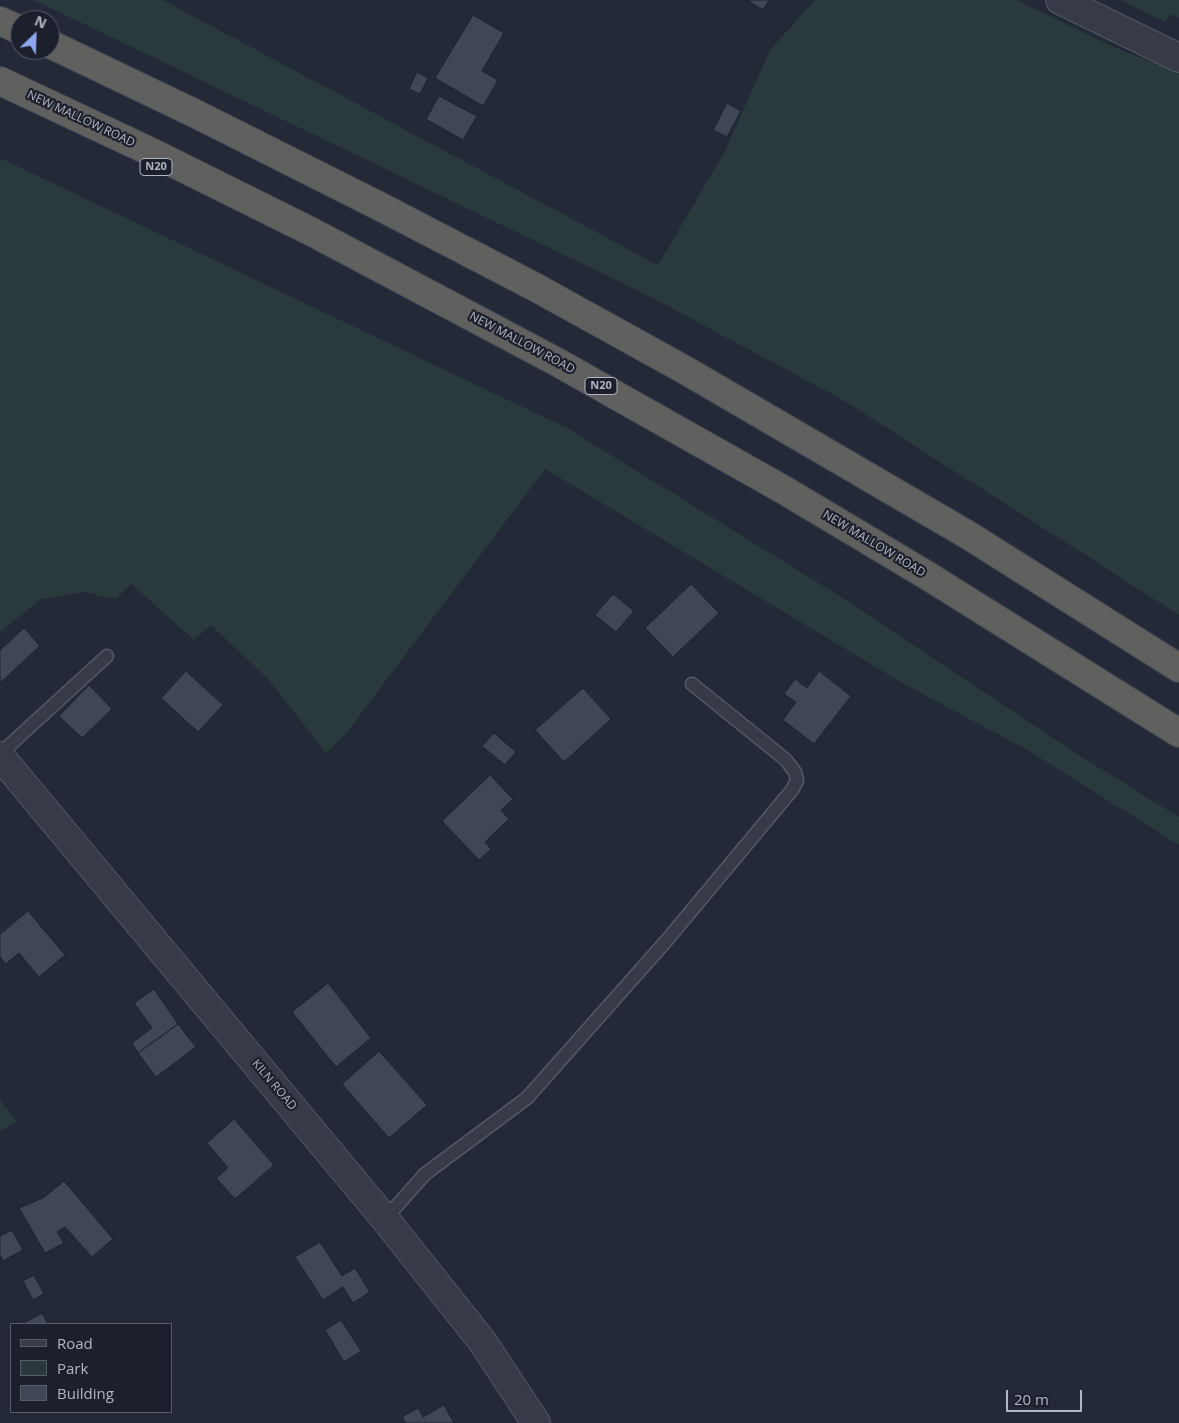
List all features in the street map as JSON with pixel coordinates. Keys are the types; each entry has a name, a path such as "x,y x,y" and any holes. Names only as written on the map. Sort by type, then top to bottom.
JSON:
{"highway":[{"path":"60,49 196,114 383,208 535,287 676,365 968,535 1179,668"},
{"name":"NEW MALLOW ROAD","path":"0,81 312,232 557,362 775,485 936,581 1179,733"},
{"name":"N20","path":"0,102 312,232"}],"street":[{"path":"1060,0 1179,58"},
{"name":"KILN ROAD","path":"0,755 386,1219 482,1341 536,1423"}],"lane":[{"path":"0,755 107,656"},
{"path":"386,1219 425,1174 527,1098 667,940 792,790 797,781 795,772 786,760 692,684"}],"green space":[{"path":"34,0 163,0 658,265 724,153 770,50 815,0 1017,0 1116,48 1179,73 1179,615 843,400 643,293 60,13 60,10 55,10"},
{"path":"1121,0 1179,0 1179,18 1170,14 1165,22"},
{"path":"0,158 569,429 846,600 1069,749 1179,817 1179,845 1029,751 904,684 545,469 348,731 326,753 268,679 211,625 194,640 131,584 116,599 83,592 41,599 0,632"},
{"path":"0,1100 17,1122 0,1131"}],"building":[{"path":"747,0 769,0 763,10"},
{"path":"473,15 504,33 482,71 498,80 483,106 435,78"},
{"path":"417,72 428,78 420,94 409,89"},
{"path":"439,96 477,116 463,140 426,119"},
{"path":"727,103 741,111 727,137 713,130"},
{"path":"691,584 719,613 673,657 645,628"},
{"path":"613,594 634,611 616,632 595,615"},
{"path":"24,628 40,646 0,683 0,650"},
{"path":"186,671 223,705 198,732 161,698"},
{"path":"819,671 851,696 814,744 783,720 796,702 784,694 795,679 807,688"},
{"path":"89,685 112,709 82,738 59,716"},
{"path":"583,688 611,719 564,762 535,730"},
{"path":"494,733 516,752 505,765 482,746"},
{"path":"490,775 513,799 501,810 509,819 485,842 491,849 479,860 442,821"},
{"path":"28,911 65,955 39,977 19,953 6,964 0,957 0,934"},
{"path":"328,983 371,1038 336,1067 292,1012"},
{"path":"154,989 178,1024 138,1053 132,1043 152,1028 134,1003"},
{"path":"178,1024 196,1047 156,1077 138,1053"},
{"path":"379,1051 427,1105 389,1138 342,1084"},
{"path":"234,1119 274,1165 235,1199 216,1178 228,1168 207,1143"},
{"path":"64,1181 113,1239 92,1257 65,1227 57,1232 64,1243 45,1253 19,1208 43,1198"},
{"path":"12,1230 23,1250 3,1261 0,1255 0,1236"},
{"path":"320,1242 342,1276 355,1268 370,1292 353,1303 343,1287 323,1300 295,1257"},
{"path":"34,1275 44,1294 33,1300 23,1281"},
{"path":"42,1313 47,1323 24,1323"},
{"path":"341,1320 361,1351 344,1362 325,1330"},
{"path":"444,1405 454,1423 406,1423 402,1417 418,1408 423,1417"}]}
